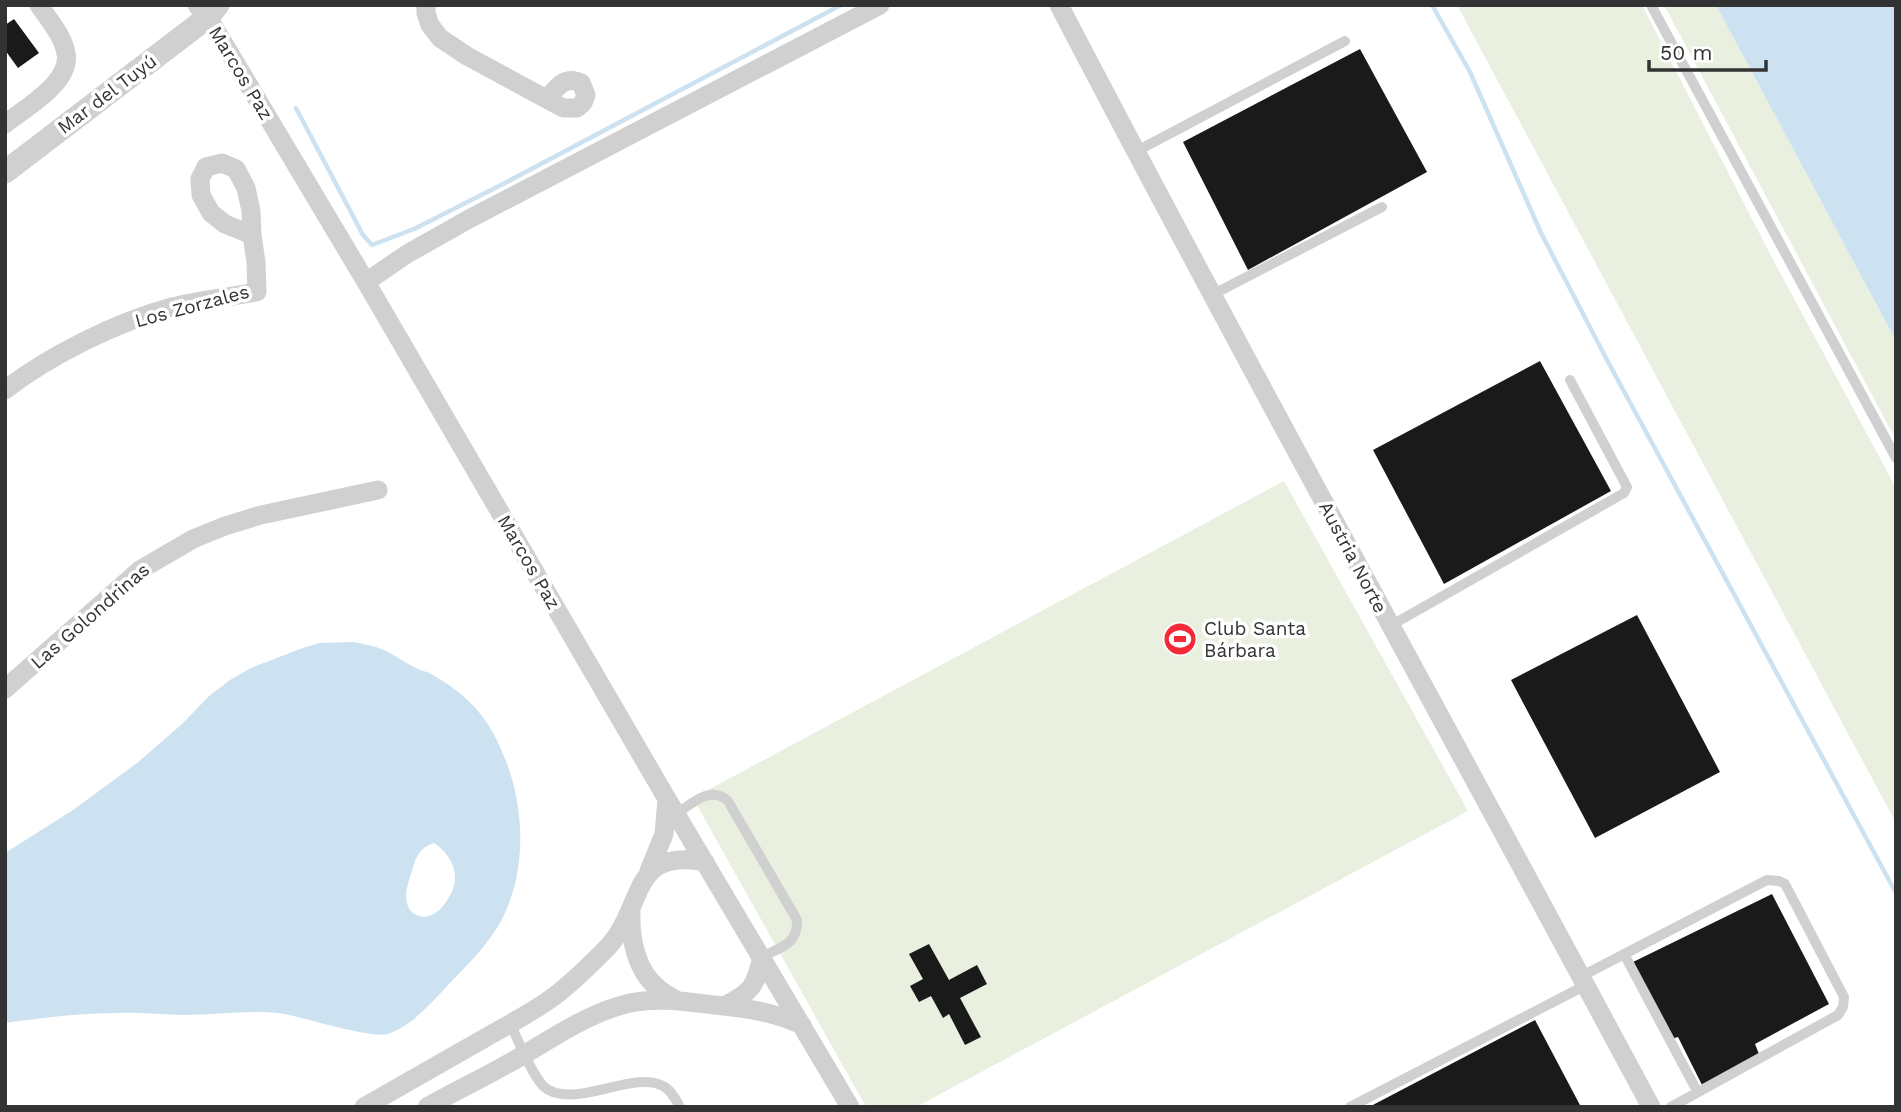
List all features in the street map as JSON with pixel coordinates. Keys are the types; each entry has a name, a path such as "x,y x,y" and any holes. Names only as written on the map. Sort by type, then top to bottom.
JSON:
{"street":[{"path":"5,124 54,86 67,65 62,41 39,5"},
{"name":"Mar del Tuyú","path":"5,172 207,8 234,5"},
{"path":"426,5 430,25 440,38 467,56 547,99"},
{"name":"Austria Norte","path":"1059,5 1135,152 1651,1107"},
{"name":"Marcos Paz","path":"207,8 849,1107"},
{"path":"366,282 407,254 469,219 869,8"},
{"name":"Los Zorzales","path":"5,390 50,359 123,325 203,300 257,292 252,234"},
{"name":"Las Golondrinas","path":"5,689 130,578 193,539 261,515 378,490"},
{"path":"364,1107 551,999 608,947 631,910 649,871 664,834 671,806"},
{"path":"649,871 675,859 705,862"},
{"path":"631,910 631,929 637,957 656,987 677,1001"},
{"path":"724,1006 744,996 753,986 762,957"},
{"path":"427,1107 569,1027 603,1011 631,1003 677,1001 760,1010 802,1025"}],"lane":[{"path":"1651,5 1896,457"},
{"path":"1135,152 1345,41"},
{"path":"1212,295 1382,207"},
{"path":"1390,626 1624,493 1627,488 1570,380"},
{"path":"671,806 714,793 728,801 797,920 793,939 762,957"},
{"path":"1350,1107 1584,980 1624,954 1768,880 1786,884 1844,997 1843,1007 1838,1015 1671,1107"},
{"path":"1624,954 1697,1091"},
{"path":"510,1023 543,1086 553,1094 573,1099 656,1083 670,1092 681,1107"}],"green space":[{"path":"1457,5 1642,5 1769,252 1896,488 1896,823"},
{"path":"1664,5 1716,5 1896,341 1896,440"},
{"name":"Club Santa Bárbara","path":"1284,481 1468,811 916,1107 866,1107 693,798"}],"water":[{"path":"1716,5 1896,5 1896,341"},
{"path":"353,642 388,652 449,685 478,710 491,729 513,782 520,822 520,842 519,862 510,901 485,945 421,1013 388,1034 368,1034 285,1014 260,1012 184,1015 102,1013 5,1023 5,853 73,810 137,763 230,680 251,668 319,643","holes":["434,843 452,863 455,873 454,886 441,909 427,917 420,916 408,906 408,882 422,850"]}],"building":[{"path":"14,19 39,53 18,68 5,50 5,25"},
{"path":"1360,49 1427,172 1248,270 1183,142"},
{"path":"1540,361 1611,491 1444,584 1373,450"},
{"path":"1637,615 1720,772 1595,838 1511,680"},
{"path":"1772,894 1829,1004 1755,1044 1759,1054 1702,1085 1678,1037 1671,1039 1631,963"},
{"path":"929,944 949,980 977,965 987,984 960,998 981,1037 965,1045 949,1014 943,1018 931,996 919,1002 910,986 923,979 909,954"},
{"path":"1535,1020 1581,1107 1369,1107"}],"waterway":[{"path":"296,108 363,235 372,245 414,229 505,183 841,5"},
{"path":"1432,5 1470,72 1541,233 1607,360 1896,893"}],"place":[{"name":"Club Santa Bárbara","path":"1180,639"}]}
